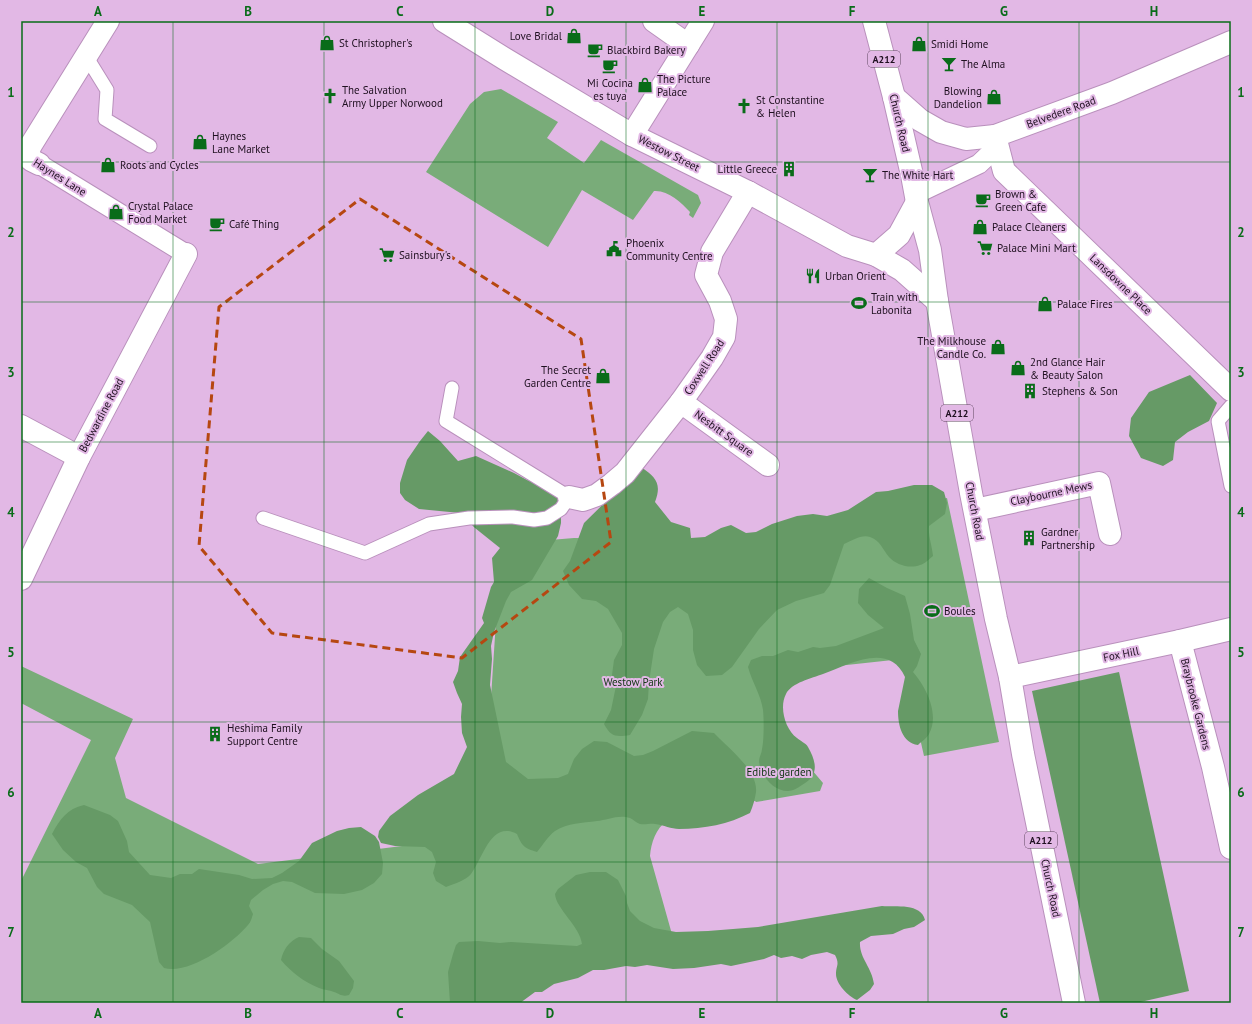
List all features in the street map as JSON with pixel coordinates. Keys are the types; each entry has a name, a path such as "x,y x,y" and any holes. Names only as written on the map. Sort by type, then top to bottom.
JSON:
{"street":[{"name":"Haynes Lane","path":"108,21 28,152 31,160 186,254"},
{"name":"Westow Street","path":"444,21 505,60 632,134 748,192 847,246 876,255 902,270 937,301"},
{"path":"654,21 688,45"},
{"path":"632,134 703,21"},
{"name":"Church Road","path":"874,21 894,96 930,250 937,301 975,510 996,619 1010,677 1023,754 1074,1003"},
{"name":"Belvedere Road","path":"894,96 920,120 941,132 966,139 997,141 1112,94 1231,42"},
{"name":"Belvedere Road","path":"917,198 979,164 997,141"},
{"name":"Lansdowne Place","path":"997,141 1004,171 1231,390"},
{"name":"Coxwell Road","path":"568,497 583,500 597,495 625,473 681,402 712,358 724,337 726,319 720,301 706,275 712,252 748,192"},
{"path":"876,255 900,235 917,198"},
{"name":"Bedwardine Road","path":"21,579 79,457 186,254"},
{"name":"Nesbitt Square","path":"681,402 768,465"},
{"path":"21,426 79,457"},
{"name":"Claybourne Mews","path":"975,510 1099,483 1110,534"},
{"name":"Fox Hill","path":"1010,677 1180,641 1231,628"},
{"name":"Braybrooke Gardens","path":"1180,641 1222,764 1231,848"}],"lane":[{"path":"86,56 107,90 105,119 150,146"},
{"path":"263,518 365,553 429,524 469,518 513,517 534,520 547,518 561,509 568,497 446,421 452,388"},
{"path":"1231,406 1218,421 1231,486"}],"highlighted area":[{"path":"360,199 581,339 611,542 462,658 272,633 199,546 219,307"}],"green space":[{"path":"501,89 558,122 547,138 584,163 601,140 698,195 701,203 693,218 689,215 690,212 683,204 664,192 654,191 633,220 582,190 548,247 426,172 470,104 484,92"},
{"path":"1190,375 1217,403 1209,421 1188,432 1175,442 1173,460 1163,466 1141,458 1129,436 1131,418 1149,392"},
{"path":"428,431 440,441 458,461 476,456 547,488 556,495 561,509 561,523 558,536 532,580 511,592 494,632 491,646 492,659 490,685 506,762 528,779 558,778 568,774 574,759 582,749 594,741 607,742 634,756 643,755 653,751 692,731 714,733 741,760 752,776 756,792 750,813 725,823 688,829 676,829 653,824 640,824 626,817 575,824 565,826 555,831 537,852 524,846 517,834 508,831 501,832 494,836 469,876 446,887 436,881 433,873 436,862 432,852 425,847 395,846 381,843 378,837 379,831 390,816 418,795 454,774 467,747 462,733 462,704 453,682 458,671 460,657 484,623 482,618 491,587 494,582 492,558 500,548 475,528 460,513 419,509 405,500 400,493 400,483 407,460"},
{"path":"641,467 654,478 658,486 655,502 671,522 690,528 691,538 705,537 721,528 731,525 746,533 756,532 772,524 797,516 813,514 827,516 848,510 876,492 914,485 932,485 944,492 947,503 945,514 929,526 933,556 925,563 912,567 899,564 892,560 879,543 873,538 867,536 860,537 844,544 830,585 824,593 796,601 777,610 759,629 732,667 722,675 706,676 697,665 693,650 693,630 688,614 678,607 670,612 663,622 654,649 648,699 642,715 630,735 617,736 612,734 604,724 611,710 616,686 612,675 614,660 622,645 622,633 608,609 596,601 582,599 569,585 563,571 570,561 584,523"},
{"name":"Westow Park","path":"947,498 999,742 924,756 902,659 773,673 778,730 823,783 820,791 756,802 710,807 676,816 663,824 653,841 650,856 675,945 496,971 501,1003 21,1003 21,881 91,740 21,703 21,666 133,719 115,758 126,798 258,864 482,836 501,544 574,538 719,540"},
{"name":"Edible garden","path":"869,578 905,596 910,614 914,640 921,654 917,666 913,672 927,693 932,710 932,726 929,734 918,745 908,741 902,732 898,711 905,677 898,666 889,660 879,658 867,659 844,666 797,684 786,694 783,711 786,724 793,734 808,747 815,764 815,769 811,778 797,788 788,791 777,788 768,781 760,766 759,760 762,750 764,724 763,710 748,667 751,660 762,656 773,656 788,650 798,652 813,647 820,648 836,646 884,628 868,615 858,603 859,589"},
{"path":"1119,672 1189,991 1136,1003 1100,1003 1032,691"},
{"path":"84,805 110,815 118,821 127,841 129,852 150,875 171,878 180,874 192,874 199,869 239,875 252,879 272,878 299,861 312,843 337,831 361,827 375,836 379,842 383,863 382,874 374,883 362,890 344,894 315,893 292,882 283,881 273,884 251,900 249,906 253,914 251,921 232,941 209,956 185,967 174,969 164,968 159,962 150,922 132,905 104,894 97,887 87,868 76,862 63,850 52,834 65,815 73,809"},
{"path":"590,872 606,872 618,880 626,896 630,911 640,921 654,928 676,932 758,927 882,906 901,906 913,908 923,915 925,920 914,927 904,929 893,934 871,936 860,942 861,953 871,973 874,984 870,990 857,1000 846,993 840,986 836,974 838,963 835,955 827,952 811,955 802,959 792,956 781,958 774,955 764,959 731,966 721,964 673,969 647,965 593,970 578,978 554,984 542,992 535,992 520,1003 450,1003 448,972 456,945 459,942 511,942 577,946 582,944 577,931 559,906 555,894 558,889 576,875"},
{"path":"299,937 311,938 322,949 339,961 354,981 353,988 349,995 343,995 313,986 289,969 281,960 287,946"}],"place":[{"name":"Love Bridal","path":"574,36"},
{"name":"St Christopher's","path":"327,43"},
{"name":"Smidi Home","path":"919,44"},
{"name":"Blackbird Bakery","path":"595,50"},
{"name":"The Alma","path":"949,64"},
{"name":"Mi Cocina es tuya","path":"610,66"},
{"name":"The Picture Palace","path":"645,85"},
{"name":"The Salvation Army Upper Norwood","path":"330,96"},
{"name":"Blowing Dandelion","path":"994,97"},
{"name":"St Constantine & Helen","path":"744,106"},
{"name":"Haynes Lane Market","path":"200,142"},
{"name":"Roots and Cycles","path":"108,165"},
{"name":"Little Greece","path":"789,169"},
{"name":"The White Hart","path":"870,175"},
{"name":"Brown & Green Cafe","path":"983,200"},
{"name":"Crystal Palace Food Market","path":"116,212"},
{"name":"Café Thing","path":"217,224"},
{"name":"Palace Cleaners","path":"980,227"},
{"name":"Palace Mini Mart","path":"985,248"},
{"name":"Phoenix Community Centre","path":"614,249"},
{"name":"Sainsbury's","path":"387,255"},
{"name":"Urban Orient","path":"813,276"},
{"name":"Train with Labonita","path":"859,303"},
{"name":"Palace Fires","path":"1045,304"},
{"name":"The Milkhouse Candle Co.","path":"998,347"},
{"name":"2nd Glance Hair & Beauty Salon","path":"1018,368"},
{"name":"The Secret Garden Centre","path":"603,376"},
{"name":"Stephens & Son","path":"1030,391"},
{"name":"Gardner Partnership","path":"1029,538"},
{"name":"Boules","path":"932,611"},
{"name":"Heshima Family Support Centre","path":"215,734"}]}
